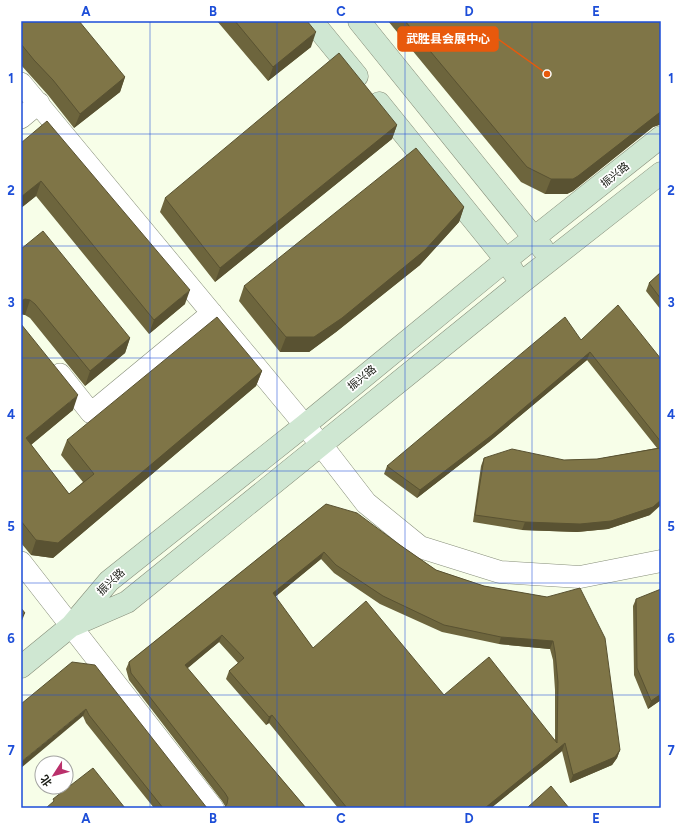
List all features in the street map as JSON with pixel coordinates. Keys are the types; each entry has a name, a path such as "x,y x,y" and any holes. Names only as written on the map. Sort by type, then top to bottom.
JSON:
{"main road":[{"path":"312,21 506,260 521,283"},
{"path":"359,21 552,260"},
{"name":"振兴路","path":"21,667 71,626 109,581 305,425 506,260 661,137"},
{"name":"振兴路","path":"71,626 127,602 322,446 521,283 661,173"}],"street":[{"path":"21,82 305,425 366,503 420,547 500,572 580,577 661,561"},
{"path":"21,118 39,103"},
{"path":"49,361 91,413 212,313"},
{"path":"21,562 212,808"}],"building":[{"path":"21,21 79,21 125,77 80,114 53,80 21,44"},
{"path":"235,21 307,21 316,32 273,67"},
{"path":"405,21 661,21 661,111 578,176 573,179 551,179 527,167"},
{"path":"339,53 397,125 220,268 165,198"},
{"path":"47,121 190,290 154,320 41,181 21,197 21,143"},
{"path":"416,148 464,207 425,250 342,318 314,337 286,337 244,286"},
{"path":"43,231 130,338 90,371 35,304 30,300 25,299 21,301 21,249"},
{"path":"661,272 661,299 649,283"},
{"path":"618,305 661,359 661,442 590,352 492,435 420,490 387,466 565,317 581,340"},
{"path":"217,317 262,371 58,543 36,540 21,521 21,324 78,395 26,438 69,494 94,474 67,440"},
{"path":"660,448 661,500 653,507 611,521 580,524 525,522 475,515 484,458 512,449 564,460 597,459"},
{"path":"326,504 357,513 436,570 484,586 547,597 580,588 605,638 620,750 615,757 573,775 565,743 485,808 347,808 272,715 269,717 229,671 244,658 222,635 185,665 306,808 224,808 227,804 228,798 225,793 131,673 129,662","holes":["324,552 336,565 383,596 444,625 501,637 553,641 558,682 557,743 489,657 444,695 366,601 313,648 273,593"]},
{"path":"661,589 661,694 651,701 637,668 636,599"},
{"path":"21,608 25,613 21,616"},
{"path":"72,662 95,665 207,808 163,808 89,715 86,709 21,762 21,704"},
{"path":"93,768 125,808 46,808 58,795 74,795 74,783"},
{"path":"551,786 569,808 527,808"}],"place":[{"name":"武胜县会展中心","path":"547,74"}]}
